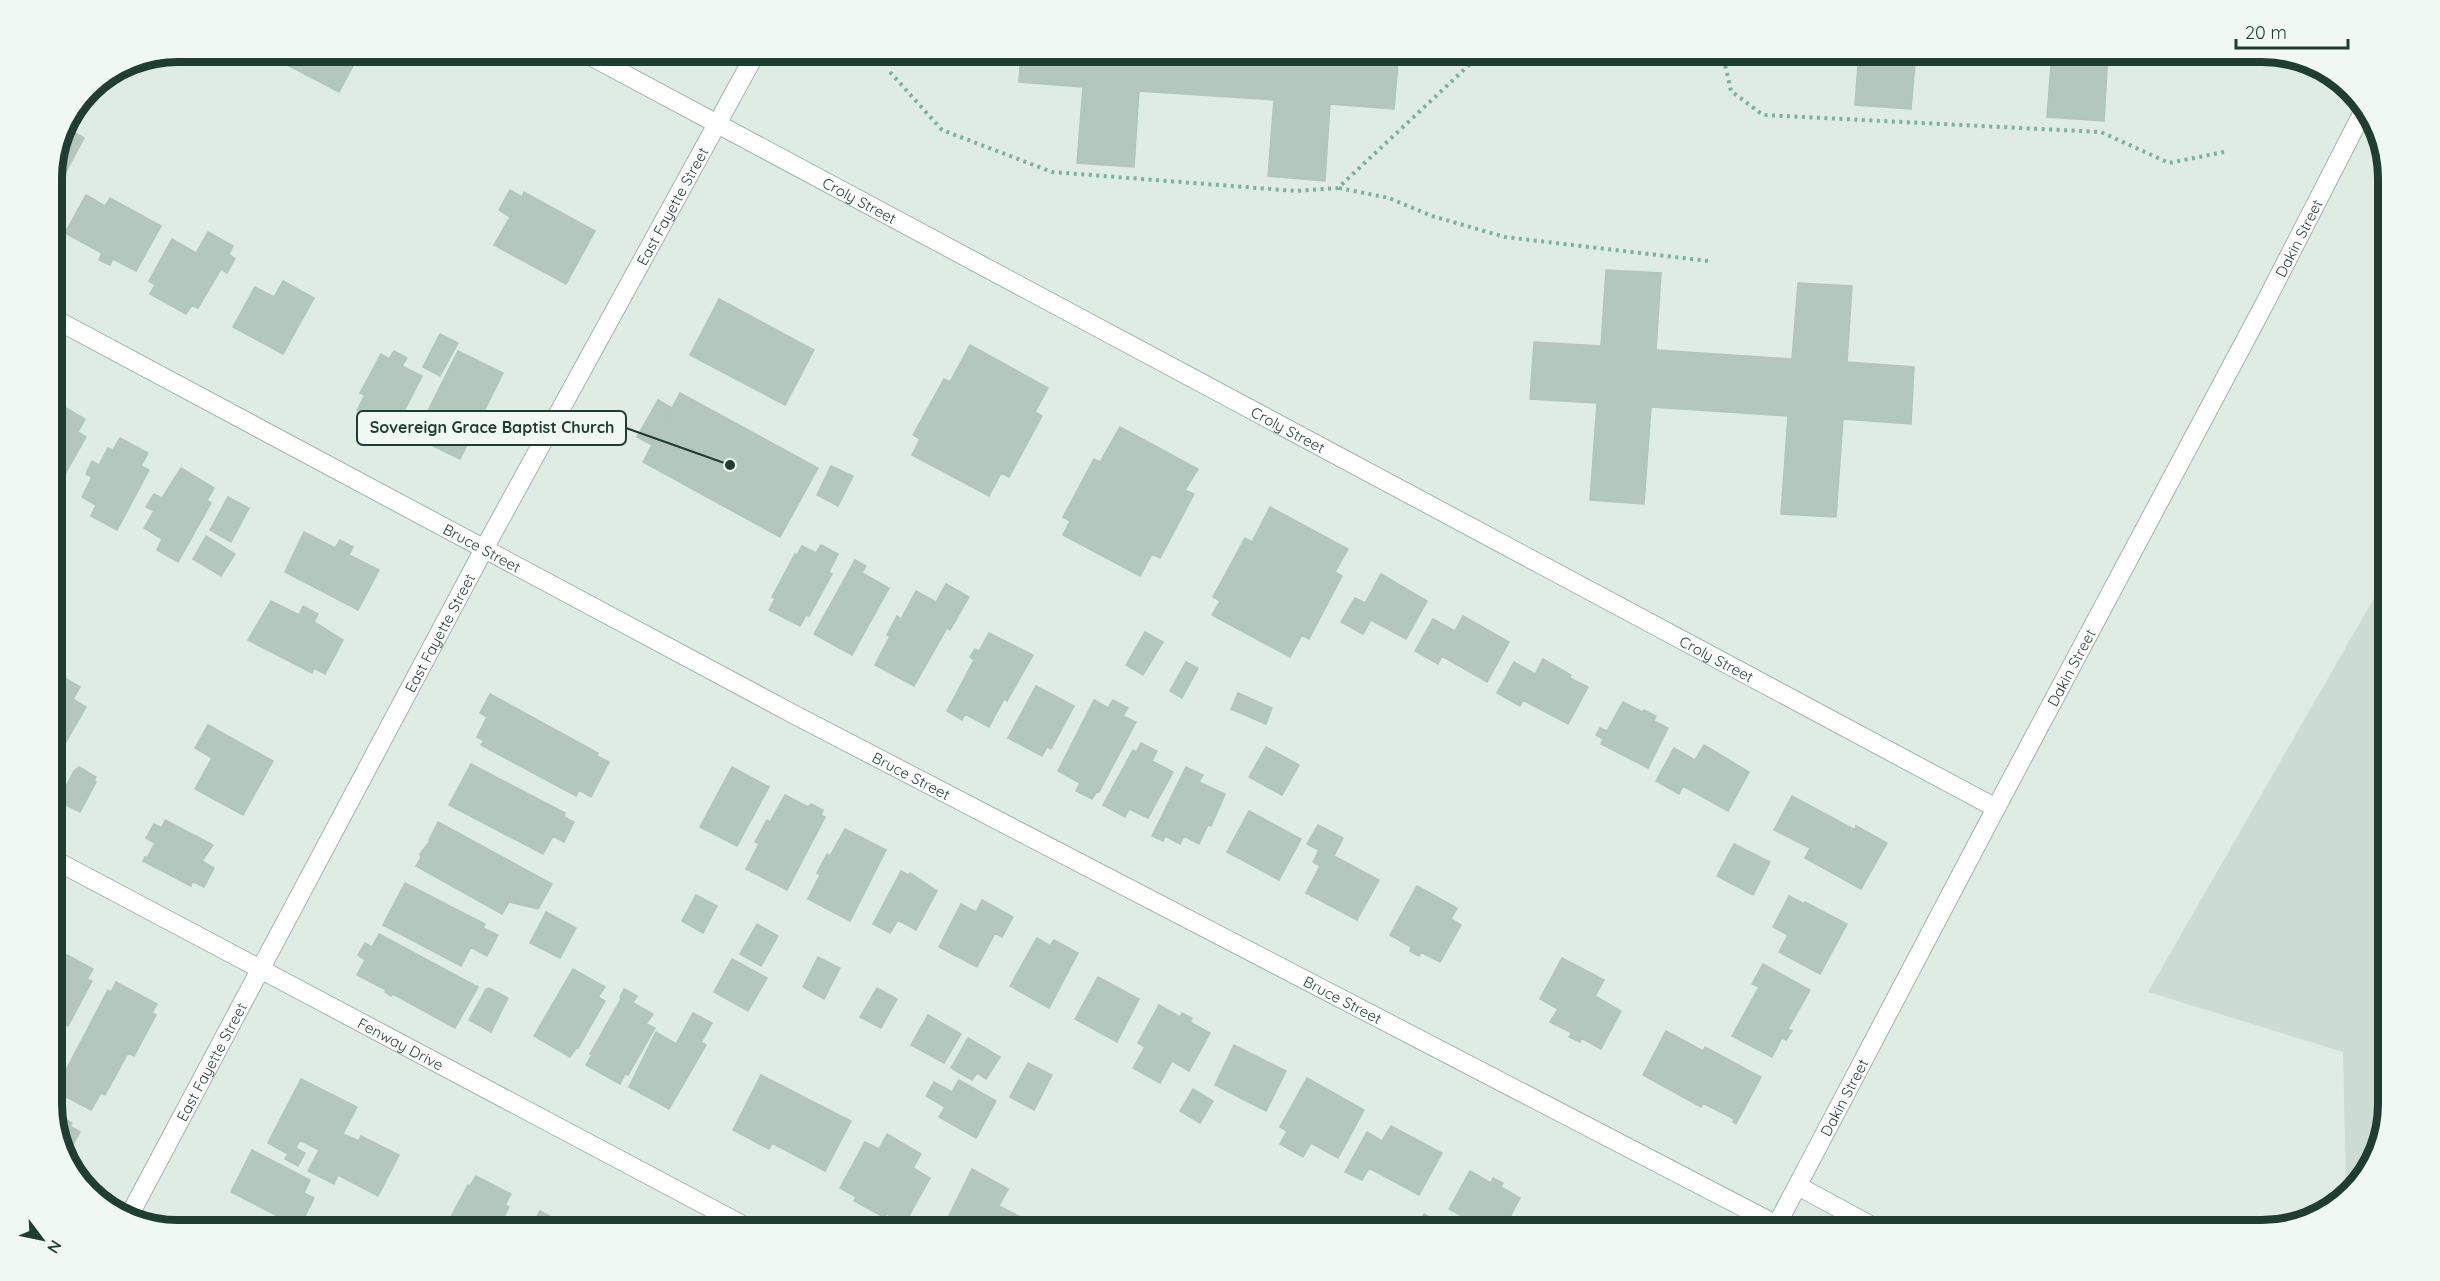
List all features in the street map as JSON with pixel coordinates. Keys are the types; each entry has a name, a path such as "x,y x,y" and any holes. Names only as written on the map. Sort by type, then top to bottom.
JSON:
{"street":[{"name":"Croly Street","path":"602,62 1996,808"},
{"name":"East Fayette Street","path":"132,1211 484,549 751,62"},
{"name":"Dakin Street","path":"1780,1220 2264,305 2361,116"},
{"name":"Bruce Street","path":"62,322 795,715 1763,1220"},
{"name":"Fenway Drive","path":"62,864 733,1220"},
{"path":"1798,1186 1861,1220"}],"path":[{"path":"1338,188 1472,62"},
{"path":"1724,62 1731,91 1763,115 2101,132 2169,163 2224,152"},
{"path":"890,72 942,130 1052,172 1296,192 1338,188 1389,198 1432,216 1505,237 1708,261"}],"shaded area":[{"path":"2378,591 2378,1111 2367,1155 2350,1180 2346,1184 2343,1052 2148,992"}],"building":[{"path":"282,62 355,62 339,92"},
{"path":"1020,62 1398,62 1394,109 1330,104 1325,181 1268,176 1274,100 1139,91 1134,167 1077,163 1083,87 1019,82"},
{"path":"1858,62 1915,62 1911,109 1855,105"},
{"path":"2051,62 2107,62 2104,121 2047,117"},
{"path":"71,131 84,138 62,179 62,162"},
{"path":"510,190 522,197 524,192 595,231 566,284 494,245 510,217 499,210"},
{"path":"86,195 105,206 110,198 161,226 136,271 113,259 110,265 99,260 102,253 65,233"},
{"path":"208,232 233,246 229,254 235,259 227,273 221,269 198,308 192,305 186,314 150,294 155,285 149,281 172,239 196,253"},
{"path":"1606,270 1661,273 1656,350 1792,359 1798,283 1852,286 1847,362 1914,367 1911,424 1843,419 1836,517 1781,514 1788,416 1651,407 1644,504 1590,500 1597,403 1530,399 1534,342 1601,346"},
{"path":"283,281 314,298 283,354 233,327 255,287 274,297"},
{"path":"719,299 814,350 785,405 690,355"},
{"path":"440,334 458,343 440,376 423,367"},
{"path":"970,345 1048,388 1035,412 1042,416 1009,477 1001,473 989,496 912,455 920,439 913,435 944,379 950,382"},
{"path":"394,351 407,358 402,366 422,376 401,417 394,414 387,426 357,410 365,395 360,393 381,354 389,359"},
{"path":"458,351 503,373 460,459 433,446 442,429 424,419"},
{"path":"680,393 818,468 780,537 643,462"},
{"path":"658,400 672,408 652,445 637,437"},
{"path":"62,406 85,419 78,432 86,437 62,479"},
{"path":"1120,427 1198,469 1185,490 1194,494 1160,558 1152,554 1140,576 1063,535 1070,521 1063,517 1094,459 1100,462"},
{"path":"120,438 148,453 141,466 149,470 117,530 91,516 96,505 82,497 92,477 86,474 92,461 99,465 108,448 113,450"},
{"path":"831,466 853,476 838,506 817,495"},
{"path":"181,468 214,488 207,500 211,503 178,562 157,550 162,539 144,528 154,511 146,507 154,494 162,498"},
{"path":"228,497 249,508 231,542 210,530"},
{"path":"1270,507 1348,549 1335,572 1342,576 1309,639 1302,635 1290,657 1212,615 1220,601 1213,597 1245,538 1252,542"},
{"path":"304,532 335,548 340,540 353,547 349,555 379,570 358,610 285,572"},
{"path":"206,536 235,554 221,576 193,559"},
{"path":"821,545 838,554 829,572 832,574 809,616 806,615 800,626 769,610 775,599 772,597 795,554 797,555 802,546 816,553"},
{"path":"855,560 866,566 862,573 889,588 852,655 814,634"},
{"path":"1381,574 1427,601 1406,639 1371,620 1363,634 1341,622 1355,598 1365,603"},
{"path":"946,584 969,597 950,630 947,628 914,686 875,665 890,636 887,635 897,616 901,619 916,591 936,602"},
{"path":"271,601 299,615 303,606 318,614 314,622 343,640 325,674 314,668 312,673 248,640"},
{"path":"1463,616 1509,642 1487,682 1442,656 1438,664 1415,651 1433,619 1455,631"},
{"path":"1145,632 1163,642 1143,675 1126,665"},
{"path":"989,633 1033,655 1007,701 1004,699 989,727 965,714 962,720 947,711 974,660 970,657 975,649 979,651"},
{"path":"1543,659 1571,675 1570,678 1588,687 1568,724 1523,700 1520,706 1497,693 1514,662 1535,674"},
{"path":"1186,662 1198,668 1182,698 1170,691"},
{"path":"62,676 80,687 73,699 86,707 62,749"},
{"path":"1036,686 1074,706 1051,749 1047,747 1042,756 1008,738"},
{"path":"1238,693 1272,708 1266,724 1231,709"},
{"path":"490,694 598,753 597,756 609,762 591,797 579,790 576,796 481,745 484,741 477,737 487,717 480,713"},
{"path":"1094,700 1108,708 1113,700 1128,708 1123,716 1136,722 1099,792 1097,791 1092,799 1076,791 1080,783 1058,771"},
{"path":"1623,702 1656,716 1654,721 1668,728 1648,768 1601,744 1603,739 1596,735 1600,728 1607,731"},
{"path":"208,725 273,761 243,815 195,789 212,758 195,748"},
{"path":"1141,743 1157,751 1152,761 1173,772 1148,818 1129,809 1125,817 1103,805 1133,750 1136,752"},
{"path":"1704,745 1749,772 1728,811 1683,786 1679,794 1656,781 1674,748 1695,760"},
{"path":"1266,747 1299,765 1282,795 1249,777"},
{"path":"471,764 565,813 564,817 574,822 564,842 553,836 543,854 449,805"},
{"path":"79,767 96,777 94,781 96,782 80,812 62,803 62,794 74,771"},
{"path":"732,767 769,787 737,846 700,827"},
{"path":"1186,767 1203,775 1199,782 1225,794 1211,826 1208,825 1199,844 1184,836 1180,844 1165,836 1163,841 1152,836"},
{"path":"785,795 808,807 811,804 823,810 821,815 825,817 787,890 746,869 759,844 755,842 767,820 770,822"},
{"path":"1792,796 1855,830 1856,826 1887,843 1861,889 1805,858 1810,848 1774,830"},
{"path":"1249,811 1301,839 1279,880 1227,852"},
{"path":"165,820 213,845 202,861 214,868 204,887 192,881 191,886 143,861 155,843 146,838 154,824 162,828"},
{"path":"438,822 552,884 538,909 509,902 502,914 416,866"},
{"path":"1318,825 1343,838 1334,856 1379,880 1357,920 1306,893 1320,866 1313,862 1319,850 1307,844"},
{"path":"845,829 886,850 850,921 808,899 820,875 817,873 827,854 830,856"},
{"path":"1734,844 1770,862 1753,895 1717,876"},
{"path":"901,871 908,875 910,873 937,891 916,930 898,920 890,933 873,924"},
{"path":"405,883 485,924 483,928 498,935 487,956 471,947 461,966 383,925"},
{"path":"1417,886 1457,908 1451,919 1461,925 1440,962 1421,952 1419,956 1410,951 1411,947 1390,935"},
{"path":"696,895 717,906 703,933 682,921"},
{"path":"1789,896 1847,924 1820,974 1779,952 1788,935 1773,927"},
{"path":"982,900 1013,917 1002,937 995,933 977,967 939,947 961,904 976,912"},
{"path":"546,912 576,928 560,958 530,943"},
{"path":"757,924 778,936 761,966 740,954"},
{"path":"379,934 478,987 455,1028 393,994 391,996 385,992 386,990 357,975 365,960 358,955 365,943 372,947"},
{"path":"1037,938 1050,946 1054,940 1078,953 1049,1008 1010,986"},
{"path":"62,952 93,969 87,979 92,981 68,1026 62,1023"},
{"path":"818,957 840,968 824,999 803,987"},
{"path":"1562,958 1604,980 1595,996 1621,1011 1601,1049 1581,1038 1580,1042 1569,1037 1572,1033 1550,1022 1558,1009 1540,999"},
{"path":"732,959 767,978 748,1011 714,992"},
{"path":"1763,964 1810,990 1788,1029 1792,1031 1786,1040 1782,1038 1772,1057 1732,1036 1759,987 1752,984"},
{"path":"573,969 605,987 598,997 605,1001 578,1048 570,1057 534,1036"},
{"path":"1098,977 1139,999 1117,1042 1075,1019"},
{"path":"116,982 157,1004 152,1013 156,1015 134,1056 128,1053 105,1095 101,1093 91,1110 62,1095 62,1078 108,990 111,992"},
{"path":"489,988 508,998 491,1032 469,1020 486,989"},
{"path":"877,988 897,999 881,1028 860,1017"},
{"path":"624,989 637,996 633,1003 653,1014 646,1024 655,1028 628,1075 625,1074 620,1084 586,1065"},
{"path":"1159,1005 1180,1017 1182,1013 1192,1018 1190,1022 1210,1033 1189,1071 1172,1061 1160,1083 1133,1068 1145,1047 1138,1043"},
{"path":"693,1013 712,1023 701,1042 706,1045 669,1109 629,1087 656,1032 676,1044"},
{"path":"928,1015 961,1034 944,1063 911,1045"},
{"path":"1666,1031 1703,1051 1705,1047 1761,1077 1736,1124 1733,1122 1734,1119 1703,1103 1701,1107 1643,1075"},
{"path":"968,1038 1000,1057 986,1079 977,1073 972,1080 951,1068"},
{"path":"1234,1045 1286,1071 1266,1111 1215,1085"},
{"path":"1028,1063 1052,1075 1034,1110 1010,1097"},
{"path":"761,1075 851,1121 825,1171 772,1143 769,1149 733,1130"},
{"path":"1307,1078 1364,1110 1338,1158 1311,1143 1303,1157 1280,1144 1287,1131 1280,1127"},
{"path":"301,1079 357,1107 343,1134 359,1141 361,1136 399,1155 378,1196 338,1175 334,1184 308,1171 319,1150 300,1140 296,1148 305,1153 298,1166 285,1159 288,1154 268,1143"},
{"path":"959,1080 996,1101 976,1138 939,1117 945,1107 926,1096 934,1082 952,1092"},
{"path":"1193,1089 1213,1101 1200,1123 1180,1111"},
{"path":"63,1118 72,1123 70,1126 80,1132 71,1149"},
{"path":"1391,1126 1442,1153 1419,1195 1369,1168 1362,1180 1345,1172 1367,1132 1382,1141"},
{"path":"887,1134 921,1154 913,1168 930,1178 907,1220 899,1220 887,1214 884,1217 854,1201 856,1197 840,1188 865,1142 879,1149"},
{"path":"252,1150 310,1180 304,1193 314,1198 303,1220 291,1217 290,1220 285,1220 231,1192"},
{"path":"972,1169 1008,1189 999,1206 1026,1220 947,1220"},
{"path":"1470,1171 1491,1183 1493,1178 1503,1183 1501,1187 1520,1198 1508,1220 1469,1220 1449,1209"},
{"path":"476,1176 511,1194 505,1205 509,1207 502,1220 449,1220 468,1185 470,1186"},
{"path":"540,1211 557,1220 535,1220"},
{"path":"1424,1214 1435,1220 1421,1220"}],"place":[{"name":"Sovereign Grace Baptist Church","path":"730,465"}]}
